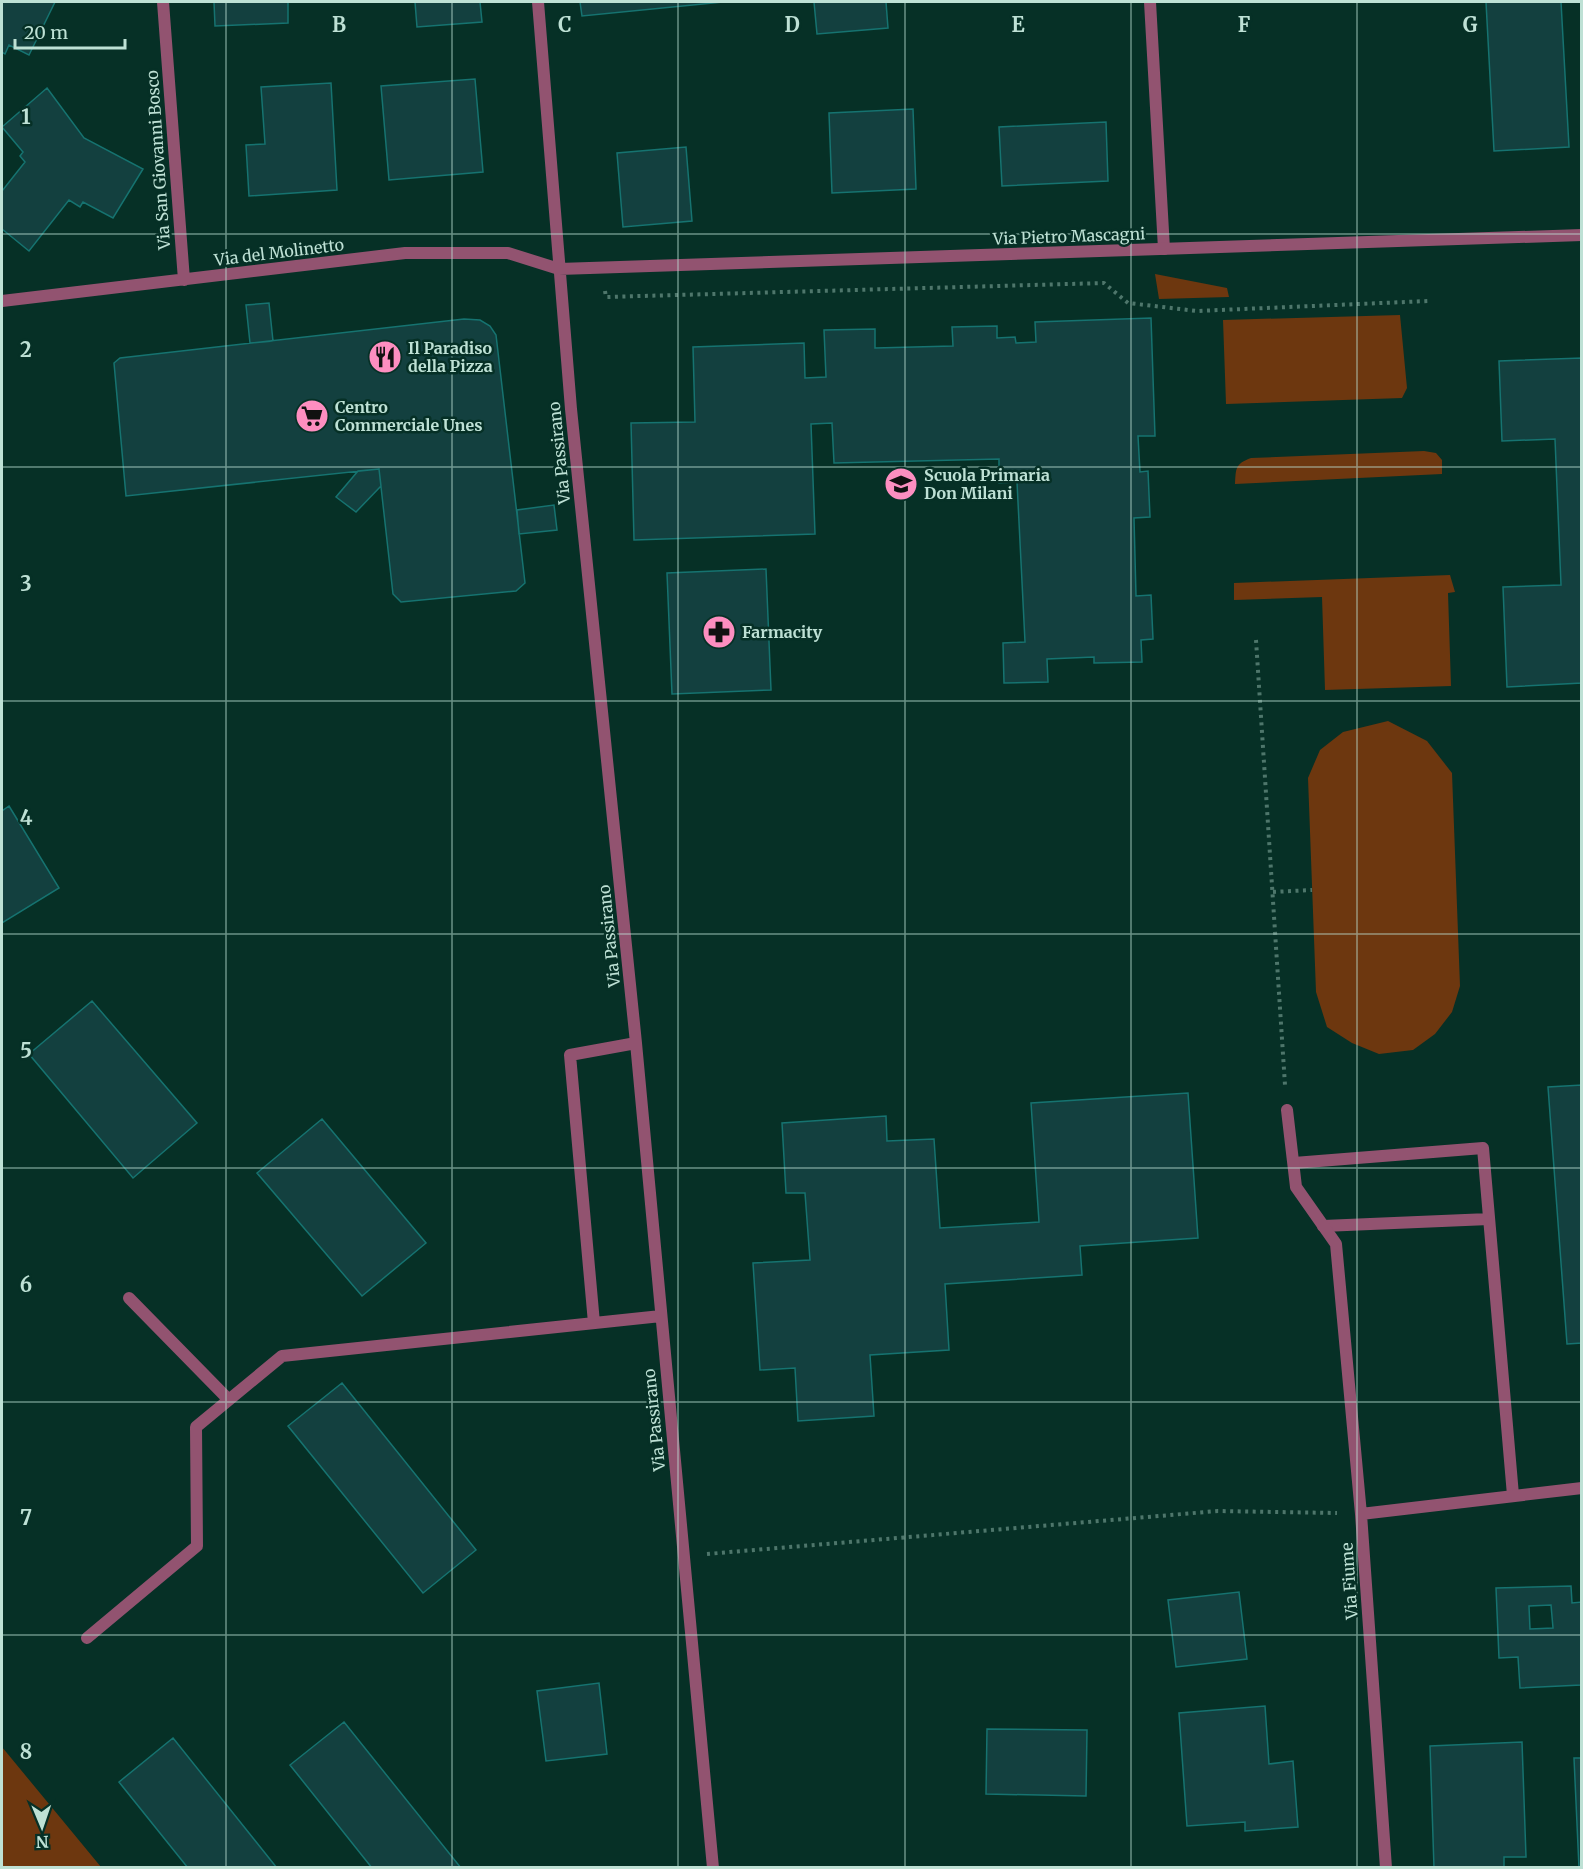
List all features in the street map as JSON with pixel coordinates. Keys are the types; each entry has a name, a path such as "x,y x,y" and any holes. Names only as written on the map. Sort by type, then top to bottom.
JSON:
{"street":[{"name":"Via San Giovanni Bosco","path":"163,2 184,280"},
{"name":"Via Passirano","path":"538,2 559,270 636,1043 713,1868"},
{"path":"1150,2 1164,249"},
{"name":"Via Pietro Mascagni","path":"559,270 1581,235"},
{"name":"Via del Molinetto","path":"2,301 405,254 508,253 559,270"},
{"path":"594,1323 570,1055 636,1043"},
{"name":"Via Fiume","path":"1287,1110 1296,1187 1336,1244 1361,1514 1386,1868"},
{"path":"1294,1163 1483,1148 1513,1495"},
{"path":"1323,1226 1490,1219"},
{"path":"129,1298 229,1400"},
{"path":"87,1638 197,1546 196,1427 282,1356 661,1316"},
{"path":"1361,1514 1581,1488"}],"path":[{"path":"601,268 606,297 1104,283 1128,303 1197,311 1428,302"},
{"path":"1256,640 1287,1110"},
{"path":"1273,892 1312,890"},
{"path":"685,1556 1218,1510 1361,1514"}],"shaded area":[{"path":"1155,274 1227,288 1229,297 1159,299"},
{"path":"1400,315 1407,388 1402,398 1226,404 1223,320"},
{"path":"1424,451 1436,453 1442,460 1442,474 1235,484 1237,467 1251,458"},
{"path":"1450,575 1455,592 1448,593 1451,686 1325,690 1322,597 1234,600 1234,583"},
{"path":"1388,721 1427,741 1452,773 1460,986 1452,1012 1435,1034 1413,1050 1379,1054 1352,1043 1327,1027 1316,992 1308,778 1320,750 1343,732"},
{"path":"2,1747 101,1867 2,1867"}],"building":[{"path":"2,2 55,2 29,55 9,45 5,54 2,52"},
{"path":"214,2 288,2 288,23 215,26"},
{"path":"415,2 480,2 482,22 417,27"},
{"path":"580,2 723,2 582,16"},
{"path":"814,2 886,2 888,28 817,34"},
{"path":"1486,2 1561,2 1569,147 1494,151"},
{"path":"475,79 483,172 389,180 381,86"},
{"path":"331,83 337,190 249,196 246,145 265,144 261,87"},
{"path":"47,88 84,138 143,169 113,218 83,202 80,207 69,200 29,251 2,229 2,191 25,162 20,156 23,152 2,127"},
{"path":"913,109 916,189 832,193 829,113"},
{"path":"1106,122 1108,181 1002,186 999,127"},
{"path":"686,147 692,221 623,227 617,153"},
{"path":"269,303 273,341 250,343 246,305"},
{"path":"1151,318 1155,436 1138,436 1140,472 1148,471 1150,517 1134,518 1136,596 1151,595 1153,639 1141,640 1142,662 1094,663 1094,657 1047,659 1048,682 1004,683 1003,643 1025,642 1017,482 999,483 999,459 834,463 832,423 811,424 815,534 634,540 631,423 695,422 693,347 804,343 805,378 826,377 824,330 875,329 875,348 953,346 952,327 997,326 997,338 1015,337 1016,343 1036,342 1035,322"},
{"name":"Centro Commerciale Unes","path":"464,319 480,320 490,326 496,335 525,583 516,591 401,602 393,594 379,469 126,496 114,363 120,358"},
{"path":"1582,358 1582,683 1507,687 1503,587 1561,585 1555,439 1502,441 1499,361"},
{"path":"379,469 381,486 356,512 336,497 358,471"},
{"path":"554,505 557,530 519,534 517,510"},
{"name":"Farmacity","path":"766,569 771,690 672,694 667,573"},
{"path":"9,806 59,888 2,923 2,811"},
{"path":"92,1001 197,1123 133,1178 29,1054"},
{"path":"1582,1085 1582,1343 1567,1344 1548,1087"},
{"path":"1188,1093 1198,1238 1080,1246 1082,1275 945,1284 949,1350 870,1355 874,1416 798,1421 795,1368 760,1370 753,1263 810,1260 805,1193 786,1193 782,1123 886,1116 887,1141 934,1139 940,1228 1039,1222 1031,1103"},
{"path":"322,1119 426,1243 362,1296 257,1173"},
{"path":"342,1383 476,1550 423,1593 288,1426"},
{"path":"1571,1586 1572,1603 1582,1602 1581,1685 1520,1688 1518,1657 1499,1658 1496,1588","holes":["1551,1605 1553,1628 1530,1629 1529,1606"]},
{"path":"1239,1592 1247,1659 1176,1667 1168,1600"},
{"path":"599,1683 607,1754 546,1761 537,1691"},
{"path":"1265,1706 1269,1764 1293,1761 1298,1827 1245,1831 1245,1822 1187,1826 1179,1713"},
{"path":"344,1722 461,1868 372,1868 290,1765"},
{"path":"987,1729 1087,1730 1086,1796 986,1794"},
{"path":"173,1738 277,1868 188,1868 119,1782"},
{"path":"1522,1742 1526,1857 1504,1857 1504,1868 1434,1868 1430,1746"},
{"path":"1574,1758 1582,1758 1582,1868 1579,1868"}],"place":[{"name":"Il Paradiso della Pizza","path":"385,357"},
{"name":"Centro Commerciale Unes","path":"312,416"},
{"name":"Scuola Primaria Don Milani","path":"901,484"},
{"name":"Farmacity","path":"719,632"}]}
